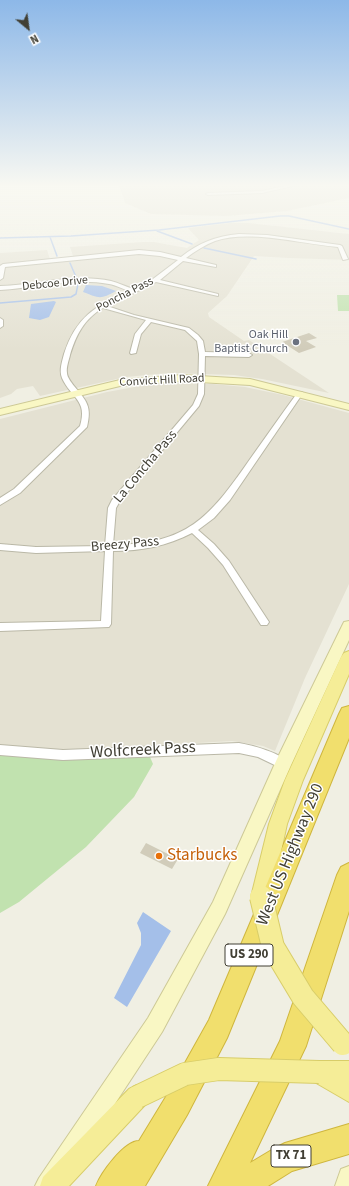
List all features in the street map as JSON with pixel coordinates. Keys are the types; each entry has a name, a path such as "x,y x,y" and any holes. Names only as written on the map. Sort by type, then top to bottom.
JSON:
{"highway":[{"name":"West US Highway 290","path":"128,1186 178,1105 218,1029 349,714"},
{"path":"223,1186 292,1046 330,928 349,875"},
{"path":"330,928 349,884"},
{"path":"111,1186 178,1105"},
{"name":"TX 71","path":"240,1186 285,1158 349,1139"}],"main road":[{"path":"347,1047 304,997 273,947 261,897 278,824 294,780 349,657"},
{"path":"52,1186 137,1097 185,1074 219,1069 349,1072"},
{"path":"319,1072 349,1090"}],"street":[{"name":"Poncha Pass","path":"0,502 17,491 83,426 87,418 87,409 64,375 63,366 78,327 89,315 102,306 155,280 204,243 218,239"},
{"name":"Poncha Pass","path":"276,239 340,246 345,259"},
{"path":"0,278 4,266 127,252 149,252 214,266"},
{"name":"Debcoe Drive","path":"0,288 95,280 113,283 133,292"},
{"path":"155,280 216,295"},
{"name":"La Concha Pass","path":"0,627 106,624 112,508 116,500 191,413 199,400 202,378 202,354 200,341 190,331 174,325 149,320 102,306"},
{"path":"0,320 0,326"},
{"path":"133,353 138,334 149,320"},
{"path":"202,354 249,355"},
{"name":"Convict Hill Road","path":"0,412 76,393 135,381 202,378 250,382 349,406"},
{"name":"Breezy Pass","path":"0,547 37,550 137,547 173,539 193,530 216,512 224,503 300,393"},
{"path":"193,530 211,546 226,563 264,622"},
{"path":"47,1186 155,1025 219,908 283,764 349,626"},
{"name":"Wolfcreek Pass","path":"0,750 41,754 63,754 239,748 254,750 283,764"},
{"path":"347,1186 349,1177"}],"shaded area":[{"path":"349,239 349,260 254,256 227,296 208,313 209,317 244,341 249,340 329,393 262,379 234,375 168,373 126,377 40,396 33,386 17,389 11,394 0,398 0,253 47,250 50,259 73,256 70,247 154,242 187,248 199,240"},
{"path":"174,383 245,387 283,395 349,413 349,584 305,678 275,751 263,746 232,741 77,750 36,750 0,746 0,419 107,392 140,386"}],"green space":[{"path":"337,295 349,295 349,311 338,311"},
{"path":"0,755 68,760 150,757 153,764 134,797 86,847 19,902 0,913"}],"water":[{"path":"86,285 102,286 116,291 103,297 96,297 83,292"},
{"path":"56,302 49,317 40,320 29,318 31,304"},
{"path":"143,912 171,931 127,1007 114,998 141,945 141,933 137,923"}],"building":[{"name":"Oak Hill Baptist Church","path":"309,333 317,338 306,341 316,347 299,353 282,342"},
{"name":"Starbucks","path":"146,843 178,859 172,869 140,853"}],"waterway":[{"path":"51,239 57,256"},
{"path":"179,239 192,244"},
{"path":"204,248 256,259"},
{"path":"70,263 76,277"},
{"path":"0,303 71,297 76,294 78,284"}],"place":[{"name":"Oak Hill Baptist Church","path":"296,342"},
{"name":"Starbucks","path":"159,856"}]}
